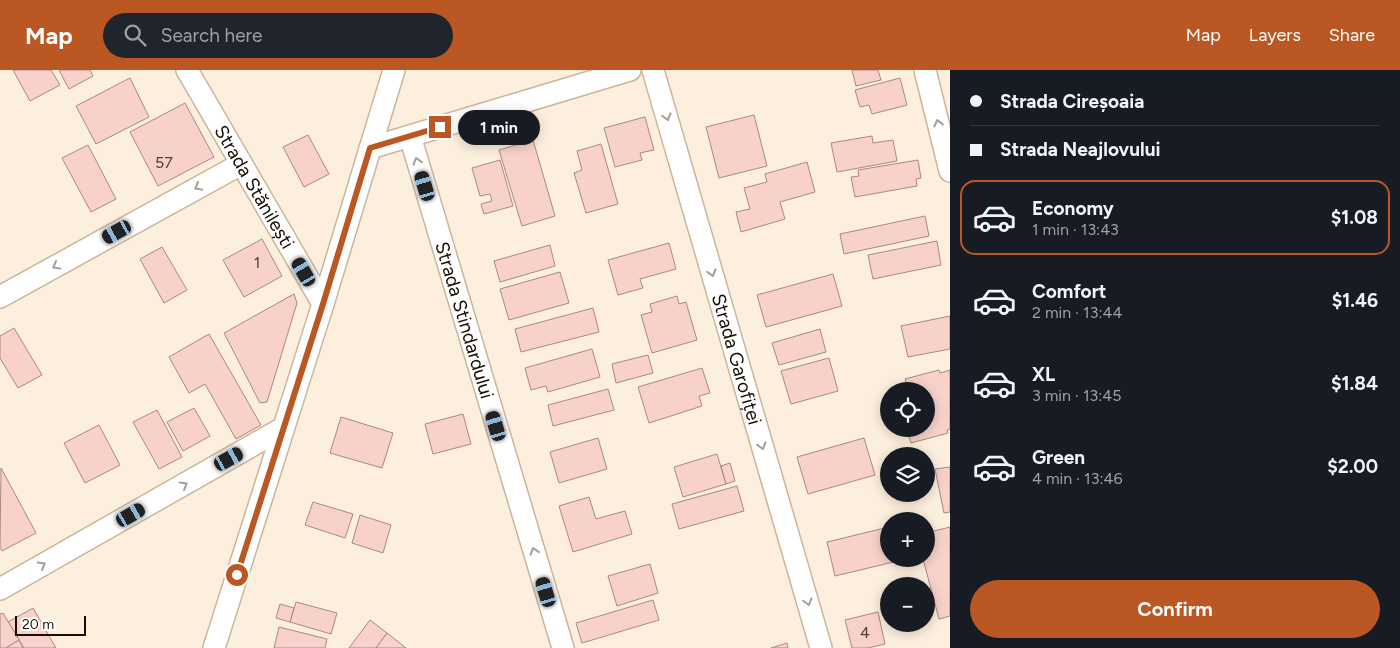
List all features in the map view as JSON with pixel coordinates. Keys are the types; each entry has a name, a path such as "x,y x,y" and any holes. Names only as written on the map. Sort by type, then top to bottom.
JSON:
{"street":[{"name":"Strada Stănilești","path":"187,70 323,304"},
{"path":"214,648 323,304 394,70"},
{"path":"370,148 630,70"},
{"name":"Strada Garofiței","path":"654,70 821,648"},
{"path":"925,70 950,171"},
{"name":"Strada Stindardului","path":"410,136 563,648"},
{"path":"0,297 241,164"},
{"path":"0,589 283,428"}],"building":[{"path":"13,70 51,70 60,85 30,101"},
{"path":"59,70 90,70 93,76 69,89"},
{"path":"852,70 878,70 881,80 856,86"},
{"path":"130,78 149,117 96,144 76,106"},
{"path":"900,78 907,105 872,114 869,105 860,107 855,90"},
{"path":"185,103 214,157 158,186 130,132"},
{"path":"754,115 767,166 719,178 706,127"},
{"path":"645,117 654,150 640,153 642,160 615,167 604,128"},
{"path":"308,135 329,174 304,187 283,147"},
{"path":"872,136 873,143 893,140 897,161 837,172 831,143"},
{"path":"533,140 555,216 522,226 499,150"},
{"path":"601,144 618,204 586,213 574,173 582,170 577,151"},
{"path":"88,145 116,199 91,212 62,158"},
{"path":"500,160 513,206 484,214 481,204 492,201 490,194 480,196 472,168"},
{"path":"918,160 921,178 916,179 917,186 855,197 851,177 859,176 858,170"},
{"path":"807,162 815,192 780,202 785,219 741,232 736,212 750,209 744,188 767,182 765,174"},
{"path":"925,216 929,236 844,254 840,234"},
{"path":"262,239 282,276 244,297 223,260"},
{"path":"937,241 941,265 873,279 868,255"},
{"path":"669,243 676,269 640,279 643,288 618,295 608,260"},
{"path":"550,245 555,266 500,282 494,261"},
{"path":"162,247 187,290 164,303 140,259"},
{"path":"560,272 569,303 509,320 500,289"},
{"path":"833,274 842,306 766,327 757,295"},
{"path":"294,294 297,303 267,402 260,403 224,333"},
{"path":"677,296 679,304 686,302 697,340 652,353 641,315 652,312 650,304"},
{"path":"593,308 599,332 521,352 515,329"},
{"path":"950,316 950,349 908,357 901,326"},
{"path":"14,328 42,375 18,388 0,358 0,336"},
{"path":"820,329 826,352 779,365 772,343"},
{"path":"209,334 261,425 236,439 205,384 189,393 169,357"},
{"path":"592,349 600,377 548,392 546,386 531,390 525,368"},
{"path":"648,355 653,373 616,383 612,364"},
{"path":"829,358 838,391 791,404 781,371"},
{"path":"702,368 710,393 699,396 702,406 649,423 638,387"},
{"path":"939,370 940,373 950,370 950,429 947,430 948,433 935,437 935,382 906,382 905,379"},
{"path":"608,389 614,410 553,426 548,405"},
{"path":"194,408 210,436 183,451 167,422"},
{"path":"157,410 182,457 159,469 133,422"},
{"path":"463,414 471,444 433,454 425,424"},
{"path":"341,417 393,433 382,468 330,453"},
{"path":"99,425 120,465 85,483 64,443"},
{"path":"909,437 933,437 911,443"},
{"path":"598,438 607,469 559,483 550,452"},
{"path":"864,438 875,475 808,494 797,457"},
{"path":"717,454 726,484 683,497 674,467"},
{"path":"730,463 735,481 726,484 721,466"},
{"path":"950,467 950,512 944,513 935,469"},
{"path":"1,468 36,533 2,551 0,547"},
{"path":"737,486 744,511 679,529 672,504"},
{"path":"589,497 596,519 625,511 632,534 573,552 559,506"},
{"path":"313,502 353,514 345,538 305,525"},
{"path":"360,515 391,525 383,553 352,543"},
{"path":"950,527 950,616 939,619 935,604 935,577 928,577 925,567 935,567 935,531"},
{"path":"880,529 880,565 835,576 827,542"},
{"path":"650,564 658,593 617,606 608,576"},
{"path":"653,600 659,620 582,643 576,623"},
{"path":"296,602 337,613 331,634 290,622"},
{"path":"280,604 294,608 290,622 276,618"},
{"path":"33,608 56,648 24,648 8,622"},
{"path":"878,612 880,632 882,632 885,644 868,648 852,648 845,620"},
{"path":"3,613 19,640 6,648 0,648 0,614"},
{"path":"370,620 387,633 376,648 349,648"},
{"path":"279,627 327,639 325,648 274,648"},
{"path":"387,633 406,648 376,648"},
{"path":"19,640 23,648 6,648"},
{"path":"787,643 788,648 771,648"}],"route":[{"path":"237,575 323,304 370,148 440,127"}]}
